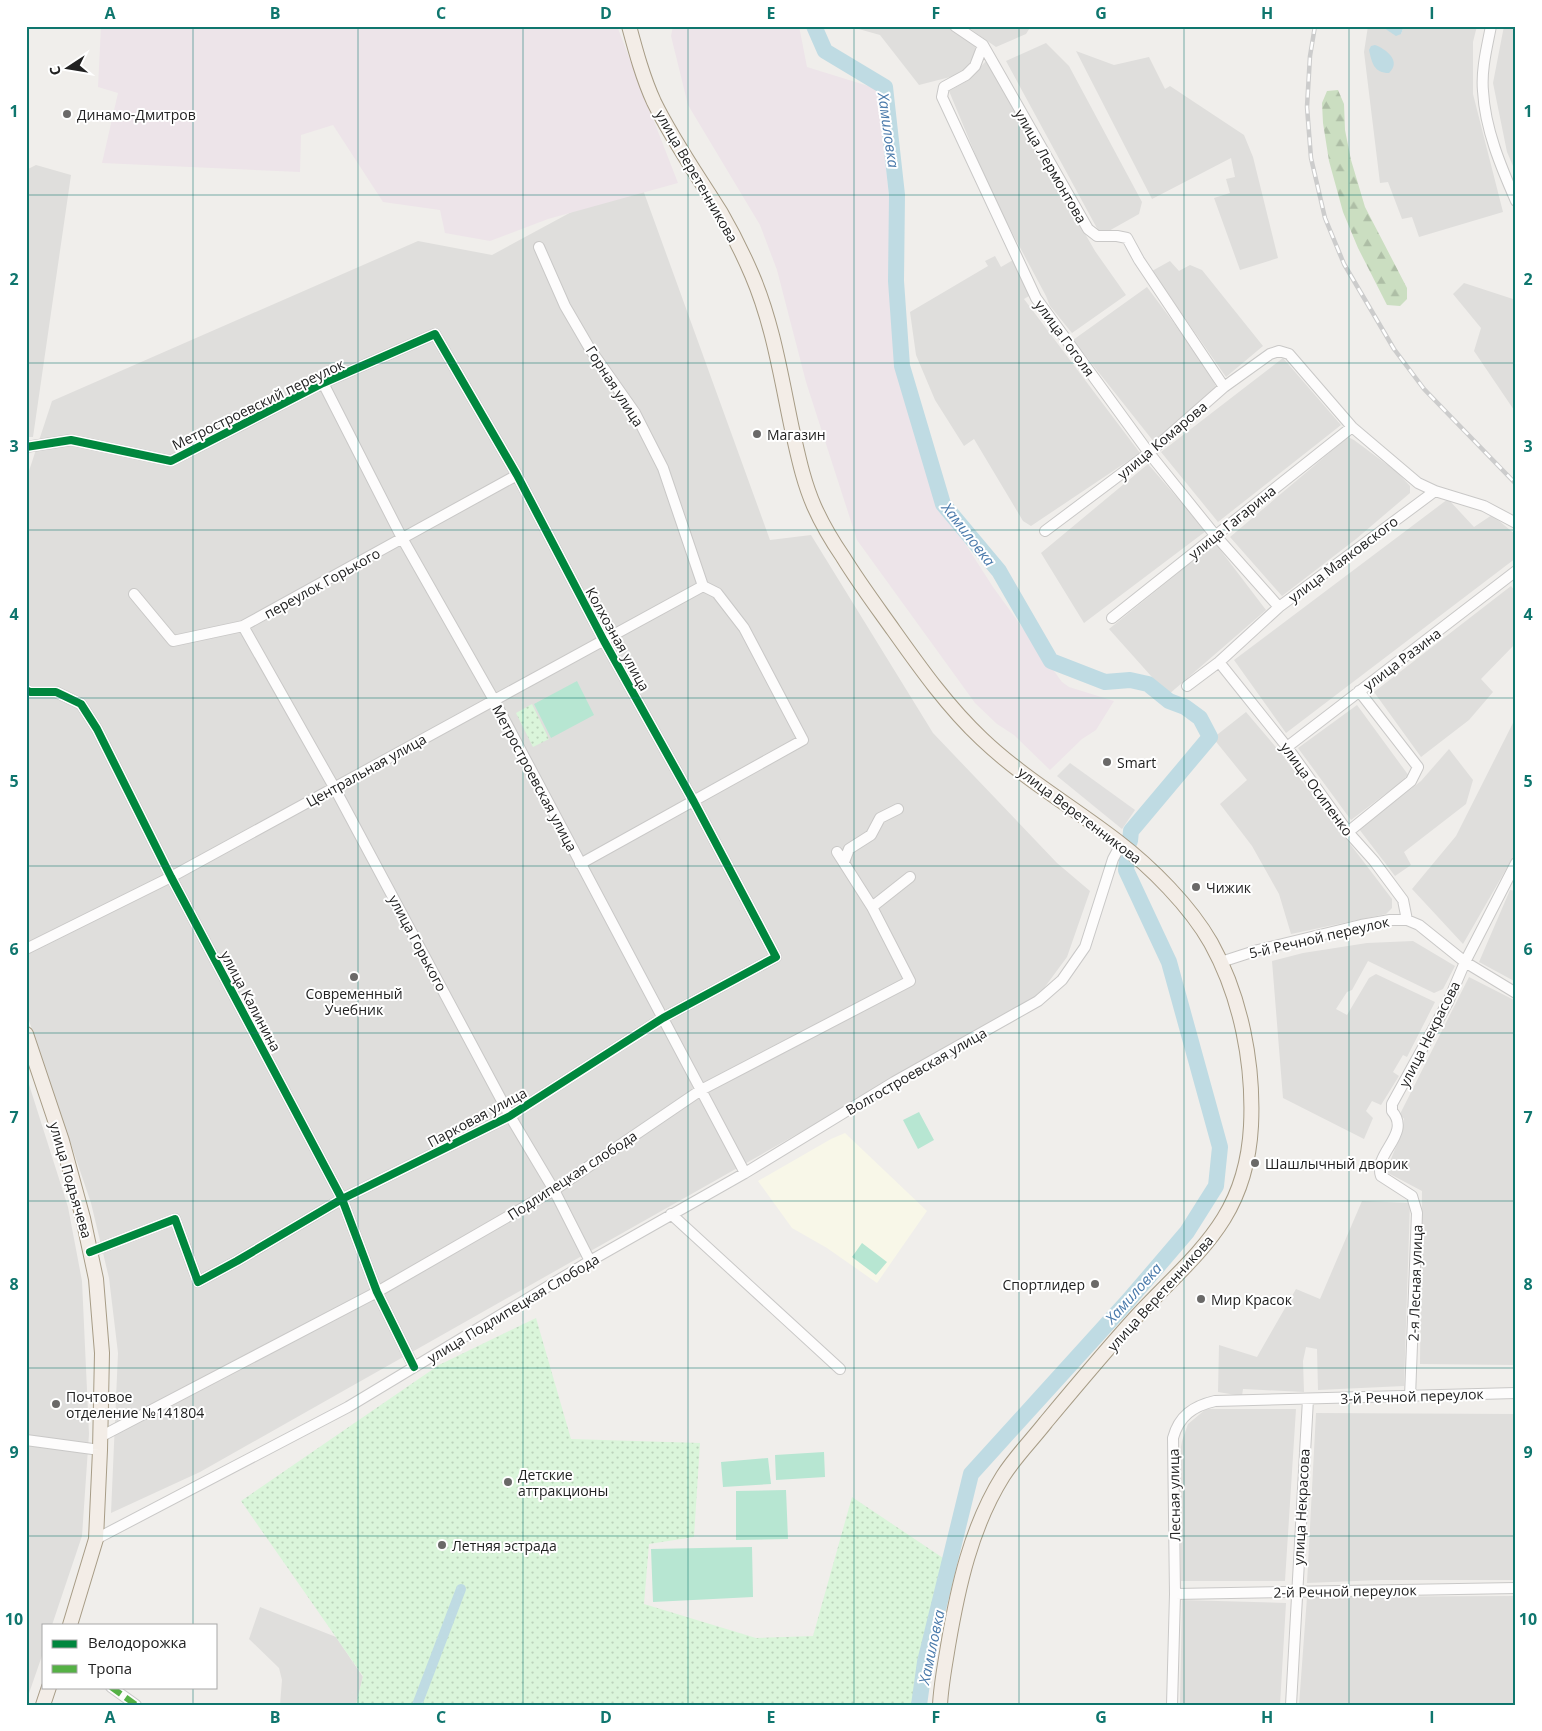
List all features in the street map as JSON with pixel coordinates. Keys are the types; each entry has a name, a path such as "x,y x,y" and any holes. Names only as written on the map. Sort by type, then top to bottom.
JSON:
{"main road":[{"name":"улица Веретенникова","path":"630,26 641,71 654,101 685,156 724,218 752,275 773,341 804,476 812,502 823,525 845,561 954,711 984,742 1121,844 1169,889 1193,917 1208,938 1221,962 1234,996 1244,1031 1252,1104 1249,1154 1235,1200 1218,1228 1197,1255 1136,1317 1062,1402 1005,1472 991,1497 972,1540 952,1623 940,1705"},
{"name":"улица Подъячева","path":"26,1034 62,1141 83,1218 96,1279 102,1353 96,1539 70,1624"},
{"path":"43,1705 49,1688"}],"street":[{"name":"улица Лермонтова","path":"955,26 983,44 1088,229 1096,236 1127,238 1139,260 1224,387"},
{"path":"1491,26 1485,60 1483,90 1496,149 1516,201"},
{"name":"улица Гоголя","path":"983,44 975,66 966,75 944,87 942,98 1036,298 1149,453 1215,535 1279,607"},
{"name":"Горная улица","path":"539,247 565,306 590,349 635,413 663,468 703,586"},
{"name":"Метростроевский переулок","path":"26,447 71,440 171,461 323,383 436,334"},
{"name":"Колхозная улица","path":"436,334 517,475 604,642 694,802 776,957"},
{"name":"улица Комарова","path":"1045,531 1149,453 1224,387 1270,354 1280,351 1289,354 1352,427"},
{"name":"Метростроевская улица","path":"323,383 402,538 494,700 744,1173"},
{"path":"1352,427 1418,483 1484,506 1516,523"},
{"name":"улица Гагарина","path":"1112,618 1352,427"},
{"name":"переулок Горького","path":"134,594 173,641 243,626 517,475"},
{"name":"улица Маяковского","path":"1187,686 1219,662 1279,607 1435,490"},
{"name":"улица Разина","path":"1287,747 1516,570"},
{"path":"580,864 803,740 744,628 717,593 703,586"},
{"name":"Центральная улица","path":"26,949 171,877 604,642 703,586"},
{"name":"улица Горького","path":"243,626 334,787 510,1116 554,1190 590,1261"},
{"name":"улица Осипенко","path":"1219,662 1287,747 1348,832 1374,861 1403,900 1406,920"},
{"name":"улица Калинина","path":"26,690 30,692 56,692 82,704 97,729 171,877 342,1199 377,1292 414,1367"},
{"path":"1348,832 1411,781 1418,767 1359,691"},
{"path":"844,862 849,849 871,835 880,818 898,809"},
{"name":"Волгостроевская улица","path":"744,1173 894,1082 1038,1001 1062,980 1085,947 1113,859 1121,844"},
{"name":"Подлипецкая слобода","path":"100,1443 377,1292 554,1190 701,1090 910,981 872,907 837,852"},
{"name":"улица Некрасова","path":"1392,1104 1448,1002 1464,962 1516,863"},
{"path":"872,907 910,878"},
{"name":"5-й Речной переулок","path":"1221,962 1258,950 1361,925 1390,920 1406,920 1419,925 1464,962 1516,993"},
{"name":"Парковая улица","path":"90,1252 175,1219 198,1282 237,1262 342,1199 510,1116 663,1018 776,957"},
{"name":"2-я Лесная улица","path":"1392,1104 1392,1111 1396,1115 1399,1124 1379,1170 1381,1176 1412,1196 1417,1213 1410,1397"},
{"name":"улица Подлипецкая Слобода","path":"96,1539 348,1407 590,1261 744,1173"},
{"path":"671,1214 840,1369"},
{"name":"3-й Речной переулок","path":"1308,1399 1516,1393"},
{"name":"улица Некрасова","path":"1291,1705 1308,1399"},
{"name":"Лесная улица","path":"1172,1705 1175,1594 1173,1438 1176,1426 1186,1414 1200,1404 1308,1399"},
{"path":"26,1440 100,1443"},
{"name":"2-й Речной переулок","path":"1175,1594 1516,1588"},
{"path":"112,1688 136,1705"}],"shaded area":[{"path":"101,26 617,26 678,183 548,219 490,241 445,233 440,210 383,202 333,125 301,135 300,172 102,163 118,93 98,87"},
{"path":"673,26 799,26 807,67 878,89 892,226 892,252 904,383 941,506 993,587 1062,682 1069,687 1114,701 1096,730 1082,739 1050,770 1014,735 997,724 975,703 857,540 806,382 777,270 760,225 688,105 671,36"},
{"path":"848,26 947,26 975,43 975,53 966,70 954,76 919,85 880,35"},
{"path":"966,26 1031,26 1026,34 996,47"},
{"path":"1368,26 1381,26 1401,34 1404,26 1477,26 1473,42 1473,94 1503,212 1419,237 1412,217 1402,219 1388,182 1380,183 1364,52"},
{"path":"1504,26 1516,26 1516,173 1507,152 1493,83"},
{"path":"1046,43 1069,66 1142,202 1139,214 1107,232 1099,232 1006,61"},
{"path":"1076,51 1114,65 1149,57 1165,89 1170,86 1244,135 1253,157 1278,258 1240,270 1214,198 1230,193 1226,179 1235,177 1231,158 1152,199"},
{"path":"986,61 1095,251 1126,295 1072,333 1050,306 993,197 949,91 967,81"},
{"path":"36,165 71,175 33,437 26,437 26,170"},
{"path":"638,176 770,540 811,535 933,733 1057,863 1090,891 1067,957 1036,999 200,1472 111,1513 118,1353 109,1278 91,1203 26,1012 26,480 52,401 418,241 492,255"},
{"path":"995,256 1001,267 1013,260 1029,296 1024,299 1140,453 1031,526 1023,521 974,439 964,446 935,400 916,355 910,312 988,266 985,261"},
{"path":"1170,261 1179,271 1190,265 1202,270 1263,346 1226,377 1152,271"},
{"path":"1464,283 1516,300 1516,413 1474,351 1481,328 1453,294"},
{"path":"1147,287 1200,358 1216,387 1154,442 1073,340"},
{"path":"1283,358 1341,425 1218,522 1161,452"},
{"path":"1348,437 1397,472 1410,486 1410,493 1356,539 1282,596 1230,537"},
{"path":"1148,464 1206,531 1084,623 1041,553"},
{"path":"1448,499 1474,527 1492,515 1516,535 1516,558 1286,733 1234,660"},
{"path":"1215,543 1266,610 1168,695 1109,629"},
{"path":"1511,586 1516,592 1516,643 1481,679 1493,692 1469,720 1421,757 1374,692"},
{"path":"1357,705 1409,776 1351,820 1298,748"},
{"path":"1246,712 1280,752 1392,899 1392,908 1386,914 1291,934 1279,894 1252,846 1220,804 1247,780 1213,738"},
{"path":"1516,717 1516,852 1463,944 1412,889 1456,836"},
{"path":"1449,749 1473,780 1466,804 1404,852 1411,865 1395,876 1359,829 1421,781"},
{"path":"1070,763 1135,810 1122,829 1057,776"},
{"path":"1510,890 1516,891 1516,982 1479,962"},
{"path":"1413,941 1455,966 1443,989 1434,993 1368,961 1352,990 1347,992 1336,1009 1347,1015 1369,978 1376,974 1435,1002 1407,1057 1403,1055 1393,1072 1399,1076 1381,1105 1372,1101 1366,1111 1373,1118 1364,1139 1283,1098 1272,961 1303,953 1367,943"},
{"path":"1469,977 1516,1001 1516,1365 1420,1364 1422,1191 1388,1173 1387,1169 1403,1129 1404,1119 1400,1114"},
{"path":"26,1075 68,1207 82,1281 89,1434 82,1536 52,1624 42,1624 42,1656 26,1702"},
{"path":"845,1133 927,1211 877,1283 827,1248 792,1228 758,1181 831,1139"},
{"path":"1362,1201 1410,1203 1404,1386 1318,1390 1317,1349 1306,1347 1303,1361 1304,1392 1243,1389 1242,1396 1218,1392 1219,1345 1257,1357 1296,1289 1320,1299"},
{"path":"1206,1409 1296,1409 1285,1581 1181,1581 1179,1458 1188,1424"},
{"path":"1316,1413 1516,1414 1516,1580 1380,1580 1307,1583"},
{"path":"1516,1596 1516,1705 1299,1705 1307,1597"},
{"path":"1182,1600 1286,1603 1280,1705 1180,1705"},
{"path":"260,1607 336,1637 363,1677 356,1705 280,1705 282,1680 279,1668 249,1639"}],"green space":[{"path":"1338,90 1344,104 1345,130 1351,160 1365,207 1407,288 1407,299 1400,306 1387,305 1358,248 1343,212 1329,161 1322,103 1327,91"},
{"path":"577,681 594,715 551,738 534,704"},
{"path":"532,704 549,739 533,747 516,713"},
{"path":"919,1112 934,1140 918,1149 903,1120"},
{"path":"862,1243 887,1262 876,1275 852,1257"},
{"path":"536,1318 571,1439 700,1443 694,1537 649,1544 644,1604 756,1638 813,1636 852,1497 946,1560 916,1705 356,1705 363,1676 241,1501 439,1365"},
{"path":"824,1452 825,1477 776,1480 775,1455"},
{"path":"768,1458 771,1484 723,1487 721,1462"},
{"path":"786,1490 788,1539 736,1540 736,1491"},
{"path":"752,1547 753,1597 653,1602 651,1549"}],"water":[{"path":"1381,26 1404,26 1401,34 1396,36"},
{"path":"1375,45 1388,52 1393,60 1393,69 1389,73 1380,71 1373,63 1369,50 1371,46"}],"waterway":[{"name":"Хамиловка","path":"814,26 825,51 885,87 897,195 896,281 902,366 943,504 999,571 1051,661 1105,682 1130,680 1148,684 1169,701 1185,707 1200,718 1210,737 1131,831 1130,841"},
{"name":"Хамиловка","path":"919,1705 925,1662 971,1474 1128,1301 1187,1232 1216,1186 1220,1147 1169,962 1126,870 1127,860"},
{"path":"417,1705 461,1589"}],"railway":[{"path":"1315,26 1310,56 1307,107 1311,158 1325,218 1344,264 1394,349 1424,389 1516,484"}],"marked path":[{"path":"112,1688 136,1705"}],"cycle path":[{"path":"26,447 71,440 171,461 323,383 435,334 517,475 604,641 694,802 776,957 663,1018 510,1116 342,1199 198,1282 175,1219 90,1252"},
{"path":"26,690 30,692 56,692 81,704 97,729 171,877 342,1199 377,1292 414,1367"}],"place":[{"name":"Динамо-Дмитров","path":"67,114"},
{"name":"Магазин","path":"757,434"},
{"name":"Smart","path":"1107,762"},
{"name":"Чижик","path":"1196,887"},
{"name":"Современный Учебник","path":"354,977"},
{"name":"Шашлычный дворик","path":"1255,1163"},
{"name":"Спортлидер","path":"1095,1284"},
{"name":"Мир Красок","path":"1201,1299"},
{"name":"Почтовое отделение №141804","path":"56,1404"},
{"name":"Детские аттракционы","path":"508,1482"},
{"name":"Летняя эстрада","path":"442,1545"}]}
